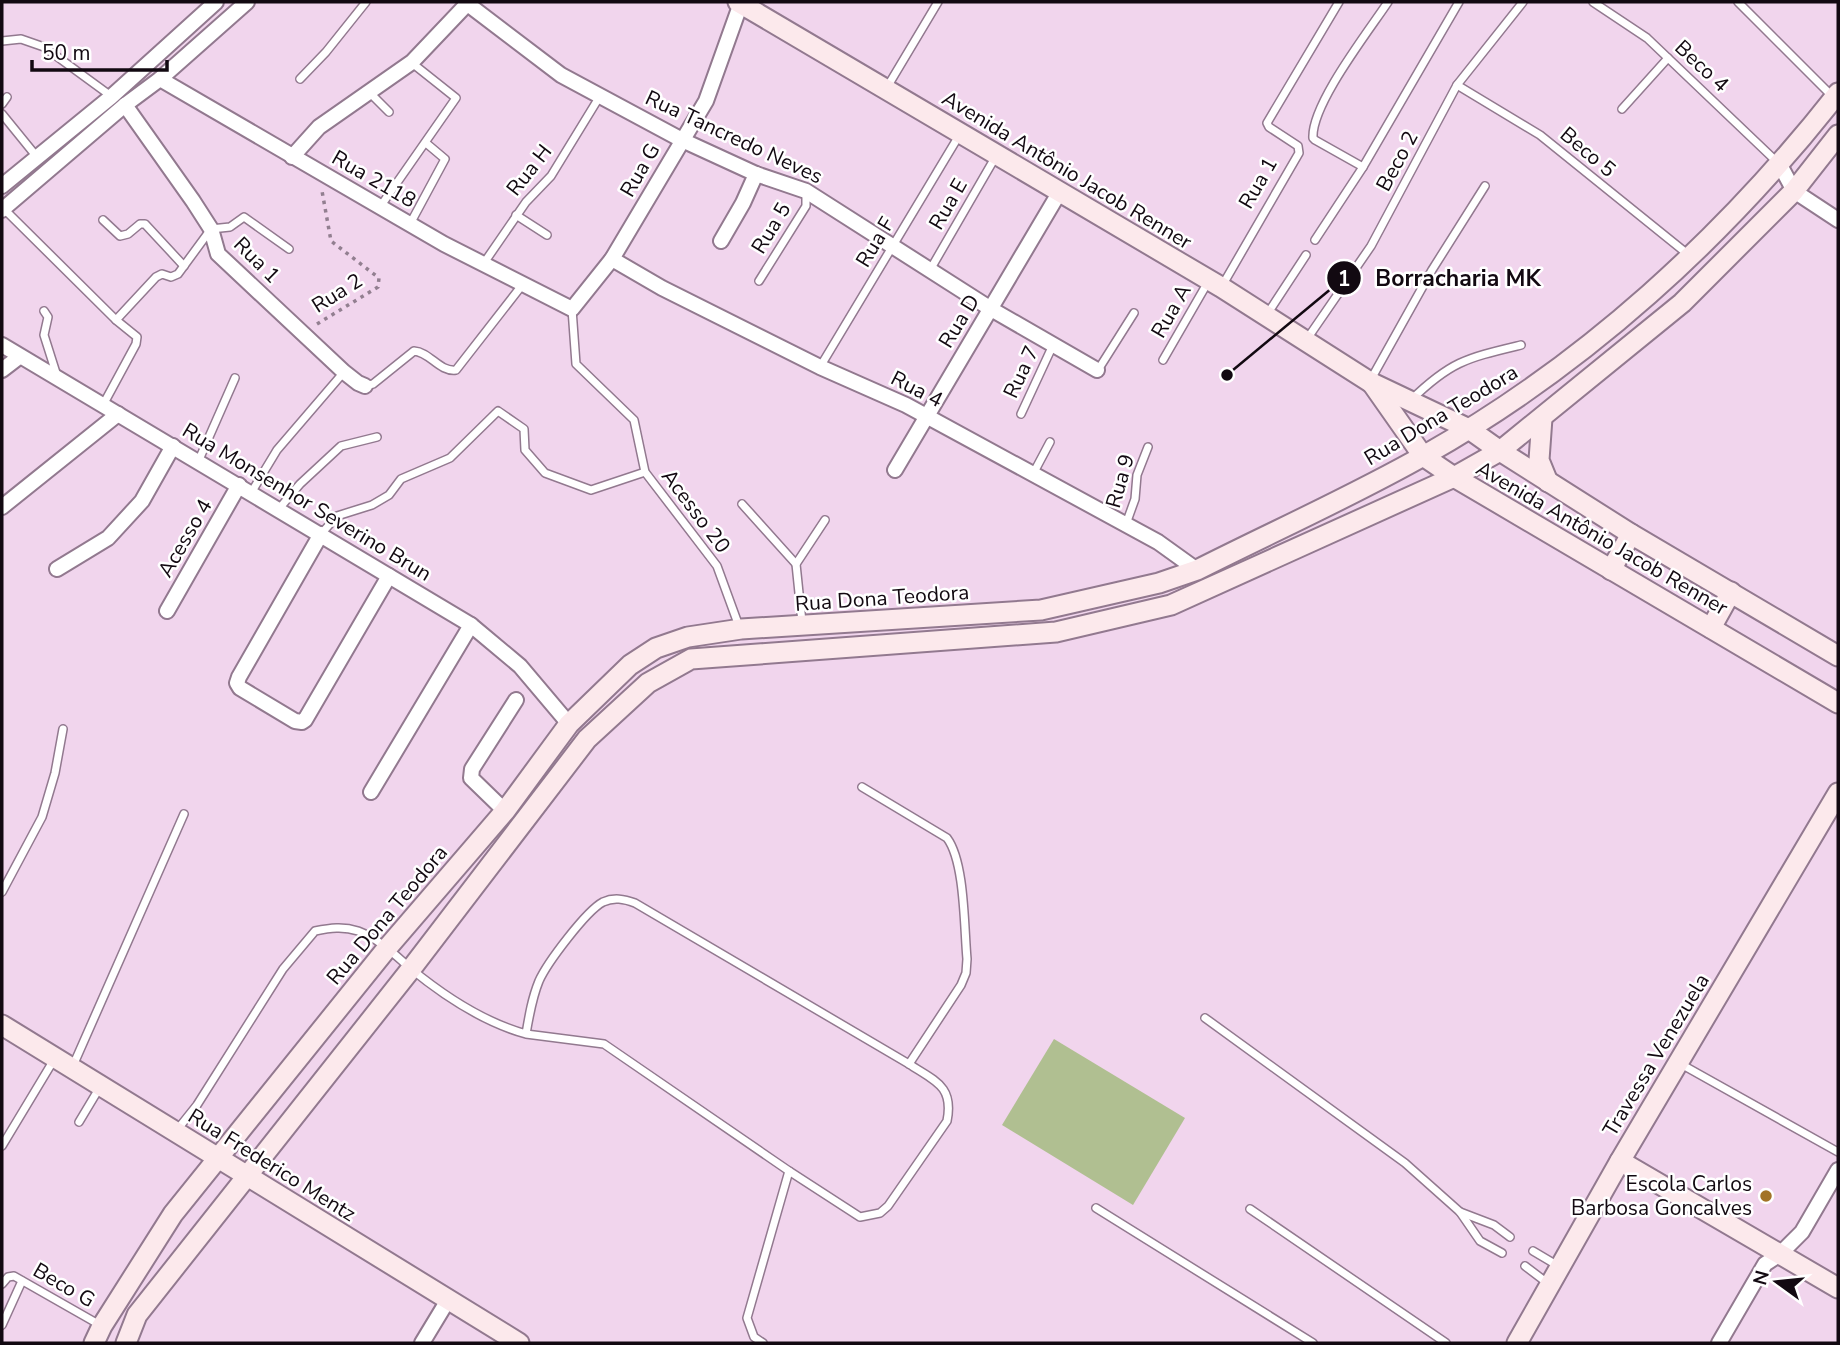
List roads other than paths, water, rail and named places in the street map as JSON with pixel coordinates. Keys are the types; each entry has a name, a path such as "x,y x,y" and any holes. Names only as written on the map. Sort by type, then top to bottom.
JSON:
{"main road":[{"name":"Avenida Antônio Jacob Renner","path":"739,2 1215,284 1370,382 1469,429 1631,534 1838,656"},
{"name":"Rua Dona Teodora","path":"98,1334 173,1214 388,947 505,811 569,724 630,665 656,648 688,637 741,629 1041,610 1159,583 1197,570 1423,456 1557,371 1690,257 1780,165 1836,96"},
{"path":"126,1343 137,1315 411,969 587,739 648,683 691,659 1056,632 1171,605 1454,477 1500,451 1682,303 1794,191 1838,135"},
{"path":"1608,329 1625,351"},
{"name":"Avenida Antônio Jacob Renner","path":"1370,382 1423,456 1454,477 1838,703"},
{"path":"1542,418 1539,460 1548,482"},
{"path":"1611,570 1631,534"},
{"path":"1711,628 1731,592"},
{"name":"Travessa Venezuela","path":"1517,1343 1620,1161 1838,793"},
{"name":"Rua Frederico Mentz","path":"2,1025 519,1343"},
{"path":"1620,1161 1838,1287"},
{"path":"173,1214 198,1236"}],"street":[{"path":"2,186 111,97 216,2"},
{"path":"2,209 125,105 160,79 247,2"},
{"path":"292,157 319,127 412,62 467,2"},
{"name":"Rua Tancredo Neves","path":"467,2 561,75 682,140 756,174 806,191 991,309 1097,370"},
{"name":"Rua G","path":"572,309 612,259 706,101 739,2"},
{"name":"Rua 2118","path":"160,79 410,224 572,309"},
{"name":"Rua 1","path":"125,105 211,229 218,254 344,372 365,386"},
{"path":"1780,165 1794,191 1838,220"},
{"path":"721,241 756,174"},
{"name":"Rua D","path":"895,470 1059,193"},
{"name":"Rua 4","path":"612,259 662,288 820,367 906,405 1158,542 1197,570"},
{"name":"Rua Monsenhor Severino Brun","path":"2,345 471,625 520,666 569,724"},
{"path":"2,370 19,357"},
{"path":"2,507 118,414"},
{"path":"57,569 108,538 142,501 173,446"},
{"name":"Acesso 4","path":"167,611 245,489"},
{"path":"321,534 239,677 237,683 240,688 295,721 305,720 389,576"},
{"path":"371,792 471,625"},
{"path":"505,811 471,778 472,769 516,700"},
{"path":"1719,1343 1765,1264 1780,1254 1802,1232 1838,1170"},
{"path":"422,1343 448,1300"}],"lane":[{"path":"300,79 326,52 366,2"},
{"path":"886,90 938,2"},
{"name":"Rua 1","path":"1215,284 1299,153 1298,146 1269,127 1267,122 1339,2"},
{"path":"1363,167 1315,140 1312,135 1313,127 1319,107 1388,2"},
{"path":"1315,240 1363,167 1460,2"},
{"name":"Beco 2","path":"1306,341 1371,246 1457,85 1523,2"},
{"name":"Beco 4","path":"1593,2 1647,38 1780,165"},
{"path":"1738,2 1836,96"},
{"path":"2,41 21,39 44,47 111,97"},
{"path":"1622,109 1668,58"},
{"path":"380,207 456,98 412,62"},
{"name":"Beco 5","path":"1457,85 1540,135 1690,257"},
{"path":"369,92 389,112"},
{"name":"Rua H","path":"484,263 526,202 551,176 600,96"},
{"path":"2,104 6,97"},
{"path":"2,114 37,157"},
{"name":"Rua F","path":"820,367 960,134"},
{"path":"410,224 446,159 426,143"},
{"name":"Rua E","path":"929,270 996,155"},
{"path":"1370,382 1432,270 1485,186"},
{"name":"Rua 5","path":"760,281 806,206 806,191"},
{"path":"2,209 116,320 134,334 138,341 103,405"},
{"path":"516,215 547,234"},
{"path":"116,320 156,277 162,274 175,277 211,229 230,227 244,217 289,249"},
{"path":"103,220 120,236 145,224 184,266"},
{"path":"1266,316 1306,256"},
{"path":"365,386 373,384 414,351 423,352 445,369 456,370 523,284"},
{"name":"Rua A","path":"1163,360 1215,284"},
{"path":"572,309 576,364 634,420 645,472"},
{"path":"44,311 48,317 44,335 58,380"},
{"path":"1097,370 1134,313"},
{"name":"Rua 7","path":"1021,414 1053,345"},
{"path":"1410,401 1454,364 1521,345"},
{"path":"245,489 344,372"},
{"path":"198,462 235,378"},
{"name":"Acesso 20","path":"321,534 337,516 372,505 389,495 401,479 450,458 498,411 524,429 524,450 545,473 591,490 645,472 717,566 741,629"},
{"path":"278,510 300,484 341,446 377,437"},
{"path":"1033,474 1050,442"},
{"name":"Rua 9","path":"1126,525 1135,499 1137,475 1148,447"},
{"path":"742,504 796,564"},
{"path":"803,626 796,564 825,520"},
{"path":"2,892 42,817 64,729"},
{"path":"862,786 947,838 953,846 958,863 966,973 961,985 909,1064"},
{"path":"72,1068 184,814"},
{"path":"175,1132 197,1105 283,969 315,931 336,927 356,931 388,947 411,969 487,1020 526,1034 604,1044 860,1217 880,1213 888,1206 947,1121 950,1107 948,1094 943,1087 909,1064 624,899 604,901 596,907 555,954 540,979 530,1006 526,1034"},
{"path":"1205,1018 1405,1163 1460,1212 1480,1241 1502,1253"},
{"path":"2,1146 55,1058"},
{"path":"1679,1062 1838,1152"},
{"path":"79,1122 101,1086"},
{"path":"764,1343 754,1337 747,1318 789,1171"},
{"path":"1096,1208 1313,1343"},
{"path":"1250,1209 1446,1343"},
{"path":"1460,1212 1494,1225 1510,1237"},
{"path":"1533,1251 1560,1267"},
{"path":"1525,1266 1550,1285"},
{"name":"Beco G","path":"2,1284 10,1276 22,1281 98,1334"},
{"path":"2,1325 22,1281"}],"place":[{"name":"Borracharia MK","path":"1227,375"},
{"name":"Escola Carlos Barbosa Goncalves","path":"1766,1196"}]}
